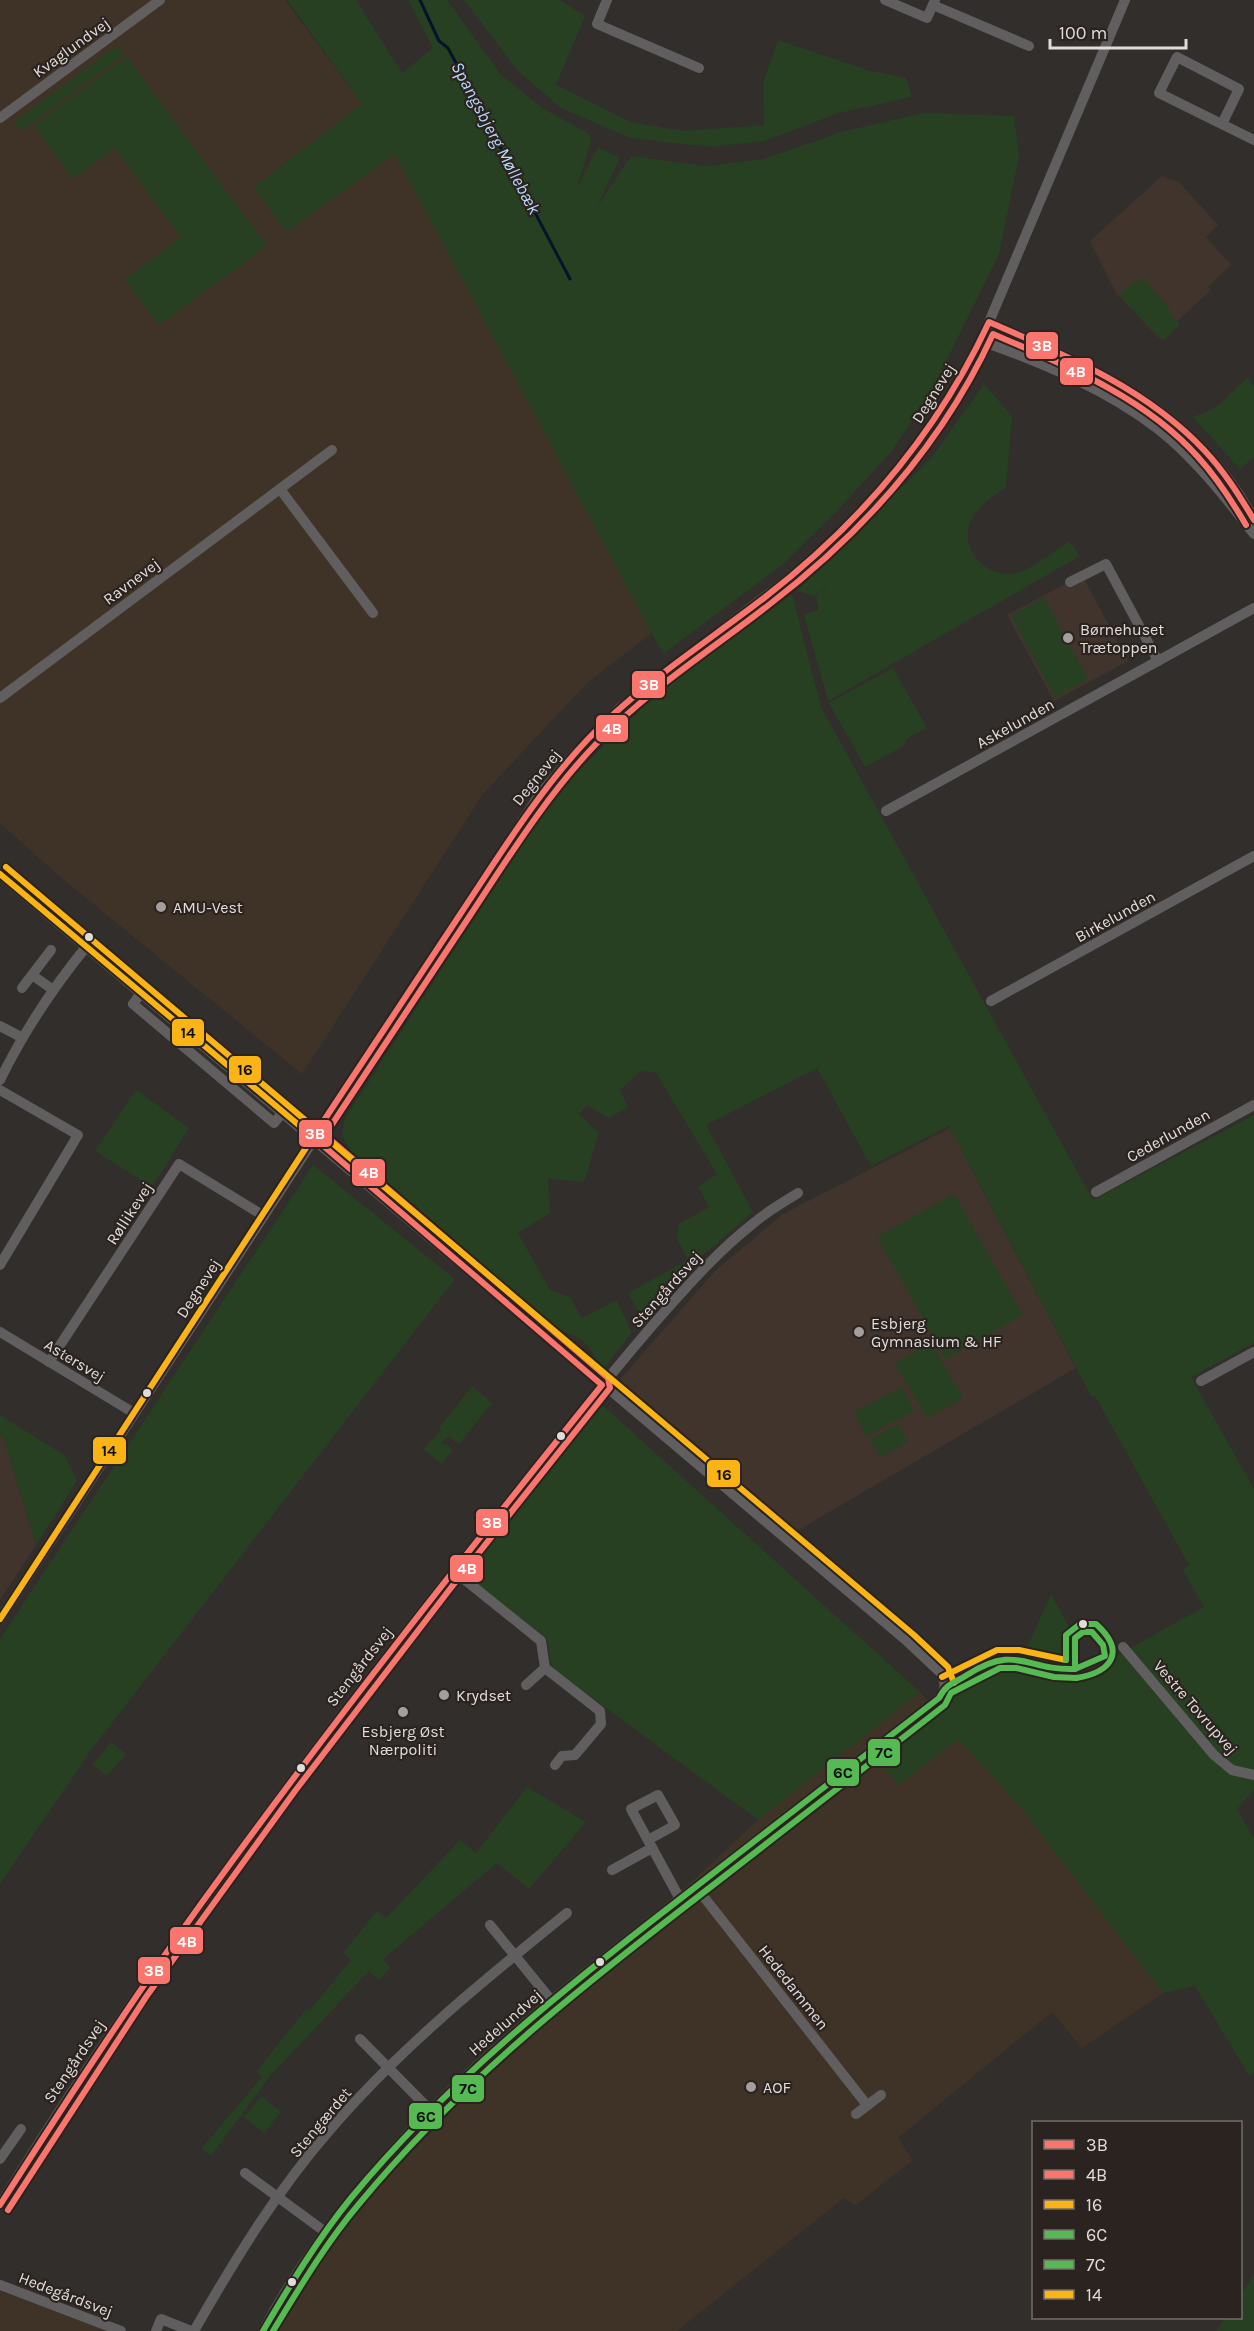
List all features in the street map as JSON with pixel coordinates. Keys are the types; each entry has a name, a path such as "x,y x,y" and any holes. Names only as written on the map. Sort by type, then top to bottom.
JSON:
{"street":[{"name":"Kvaglundvej","path":"0,118 160,0"},
{"path":"607,0 597,24 699,68"},
{"path":"885,0 927,18 934,2 1029,46"},
{"name":"Degnevej","path":"0,1619 264,1216 313,1137 540,794 620,708 788,579 833,540 884,487 945,405 981,341 1125,0"},
{"path":"1222,124 1239,89 1177,57 1159,93 1254,140"},
{"path":"989,322 1089,366 1159,408 1198,442 1222,469 1238,490 1254,520"},
{"path":"981,341 1101,392 1158,430 1190,458 1254,534"},
{"name":"Ravnevej","path":"0,698 332,450"},
{"path":"280,489 373,613"},
{"path":"1070,582 1106,564 1158,661"},
{"name":"Askelunden","path":"886,811 1254,608"},
{"name":"Birkelunden","path":"991,1001 1254,856"},
{"path":"0,874 141,993 133,1004 274,1123 283,1112 602,1385"},
{"path":"0,1080 21,1037 52,989 86,947"},
{"path":"22,988 51,950"},
{"path":"32,975 52,989"},
{"path":"0,1026 21,1037"},
{"path":"0,1090 78,1135 0,1265"},
{"name":"Cederlunden","path":"1096,1192 1254,1105"},
{"name":"Røllikevej","path":"49,1362 179,1164 264,1216"},
{"name":"Stengårdsvej","path":"0,2205 100,2047 178,1936 299,1768 454,1570 602,1385 715,1257 756,1221 798,1192"},
{"name":"Astersvej","path":"0,1332 134,1413"},
{"path":"1201,1381 1254,1352"},
{"name":"Hedelundvej","path":"263,2331 324,2231 375,2166 429,2109 551,2000 939,1698 945,1686 941,1674 908,1642 602,1385"},
{"path":"454,1570 541,1641 546,1668 600,1711 601,1724 575,1755 562,1756 555,1765"},
{"name":"Vestre Tovrupvej","path":"1123,1647 1214,1755 1232,1770 1254,1775"},
{"path":"526,1685 546,1668"},
{"path":"612,1870 650,1844 680,1899"},
{"name":"Hededammen","path":"696,1887 867,2105"},
{"name":"Stengærdet","path":"156,2331 161,2319 193,2331 232,2265 277,2198 328,2131 388,2067 456,2004 567,1913"},
{"path":"490,1925 551,2000"},
{"path":"360,2039 429,2109"},
{"path":"856,2114 881,2095"},
{"path":"0,2159 21,2129"},
{"path":"245,2173 324,2231"},
{"name":"Hedegårdsvej","path":"0,2285 122,2331"}],"shaded area":[{"path":"0,0 285,0 362,104 254,187 286,231 395,154 652,633 589,681 483,794 302,1074 59,876 0,823"},
{"path":"1162,176 1179,182 1218,225 1206,237 1231,265 1208,287 1211,290 1159,338 1116,293 1090,241"},
{"name":"Børnehuset Trætoppen","path":"1082,575 1128,661 1054,701 1007,615"},
{"name":"Esbjerg Gymnasium & HF","path":"950,1128 1076,1368 795,1532 617,1383 715,1271 783,1214"},
{"path":"0,1434 4,1439 36,1545 0,1600"},
{"path":"920,1692 1021,1808 1163,1993 1082,2048 1052,2012 898,2138 913,2160 856,2205 844,2198 677,2331 276,2331 365,2196 445,2111 758,1820"},
{"path":"0,2291 108,2331 0,2331"}],"green space":[{"path":"287,0 356,0 402,73 433,48 408,0 447,0 501,75 544,109 589,134 591,141 577,188 598,147 620,158 597,207 631,156 706,166 764,159 841,132 923,113 1014,116 1019,156 999,254 929,396 891,452 838,510 782,565 663,654 395,154 286,232 254,187 362,104"},
{"path":"464,0 560,0 585,16 556,85 630,122 683,131 764,125 763,83 778,40 871,71 906,78 912,97 839,113 764,141 710,147 630,138 561,108 518,71"},
{"path":"117,46 124,55 21,131 14,122"},
{"path":"127,57 267,246 159,325 125,279 181,237 115,148 73,179 34,125"},
{"path":"1143,278 1171,310 1169,312 1180,325 1163,341 1119,295 1136,280 1138,283"},
{"path":"1247,378 1254,386 1254,457 1240,469 1192,416 1208,412"},
{"path":"984,384 1012,416 1006,487 976,512 970,523 968,534 973,554 987,568 1007,574 1030,568 1069,541 1080,556 828,701 804,615 819,610 816,596 849,562 815,596 797,591 932,457"},
{"path":"792,594 821,707 1093,1200 1254,1115 1254,1343 1191,1377 1254,1489 1254,1790 1237,1809 1254,1839 1254,2072 1250,2077 1195,1986 1163,1993 1021,1808 959,1739 898,1785 878,1760 986,1669 1007,1662 1020,1663 1051,1594 1073,1634 1069,1648 1074,1674 1093,1669 1204,1607 1183,1570 1189,1565 1095,1396 1091,1396 949,1126 871,1166 817,1068 706,1125 753,1212 696,1261 644,1321 628,1293 688,1260 677,1238 679,1224 709,1207 698,1186 717,1174 656,1073 641,1071 620,1090 628,1107 609,1118 587,1105 579,1114 599,1133 584,1182 548,1179 550,1213 518,1233 550,1290 570,1297 582,1318 616,1300 632,1332 606,1366 599,1365 583,1341 557,1330 353,1155 342,1136 345,1118 560,787 562,788 651,697"},
{"path":"1044,597 1088,679 1055,697 1011,616"},
{"path":"893,668 927,728 906,739 904,746 865,767 829,703"},
{"path":"136,1090 189,1128 152,1187 95,1151"},
{"path":"313,1165 455,1279 91,1750 0,1884 0,1639"},
{"path":"954,1194 1023,1315 946,1359 877,1237"},
{"path":"931,1343 963,1398 927,1418 895,1363"},
{"path":"472,1386 492,1403 459,1444 448,1436 441,1443 449,1446 452,1451 442,1464 423,1449 441,1431 439,1428"},
{"path":"902,1387 914,1411 866,1436 854,1412"},
{"path":"599,1402 920,1692 758,1820 552,1668 547,1639 463,1573"},
{"path":"0,1415 64,1455 77,1481 36,1545 4,1439 0,1434"},
{"path":"899,1424 908,1442 880,1457 870,1439"},
{"path":"111,1742 126,1754 107,1776 93,1764"},
{"path":"527,1787 586,1822 529,1889 497,1863 383,1959 390,1968 379,1980 369,1971 270,2076 211,2156 201,2149 262,2077 256,2072 306,2009 309,2011 351,1960 343,1953 377,1911 386,1918 460,1840 476,1853"},
{"path":"261,2096 281,2112 264,2133 244,2117"},
{"path":"1254,2274 1254,2331 1216,2331 1224,2319 1242,2319 1242,2292"}],"waterway":[{"name":"Spangsbjerg Møllebæk","path":"420,0 439,41 448,48 570,279"}],"transit line":[{"name":"3B","path":"0,2205 131,2004 261,1822 405,1633 602,1385 313,1137 536,802 570,759 608,719 651,683 764,598 833,539 864,507 921,439 946,402 989,322 1103,375 1157,408 1211,458 1254,520"},
{"name":"4B","path":"8,2210 146,1997 295,1791 450,1589 610,1388 608,1378 325,1135 545,805 578,764 616,724 658,688 805,576 869,515 926,448 973,374 993,334 1076,371 1129,400 1154,417 1177,436 1205,465 1246,525"},
{"name":"16","path":"6,867 914,1635 948,1667 954,1683"},
{"name":"14","path":"0,874 313,1137 0,1619"},
{"name":"7C","path":"1066,1660 1066,1635 1080,1624 1096,1624 1111,1643 1113,1651 1106,1665 1099,1671 1076,1678"},
{"name":"6C","path":"1083,1632 1092,1632 1103,1645 1105,1656 1075,1669 1075,1638 1083,1632"},
{"name":"16","path":"942,1677 997,1650 1019,1650 1066,1660"},
{"name":"6C","path":"263,2331 327,2230 351,2198 426,2116 507,2039 549,2003 939,1698 951,1684 998,1661 1021,1661 1058,1669 1075,1669"},
{"name":"7C","path":"273,2331 335,2234 399,2158 485,2072 577,1992 945,1705 951,1693 1000,1668 1016,1668 1054,1677 1076,1678"}],"place":[{"name":"Børnehuset Trætoppen","path":"1068,638"},
{"name":"AMU-Vest","path":"161,907"},
{"name":"Esbjerg Gymnasium & HF","path":"859,1332"},
{"name":"Krydset","path":"444,1695"},
{"name":"Esbjerg Øst Nærpoliti","path":"403,1712"},
{"name":"AOF","path":"751,2087"}]}
